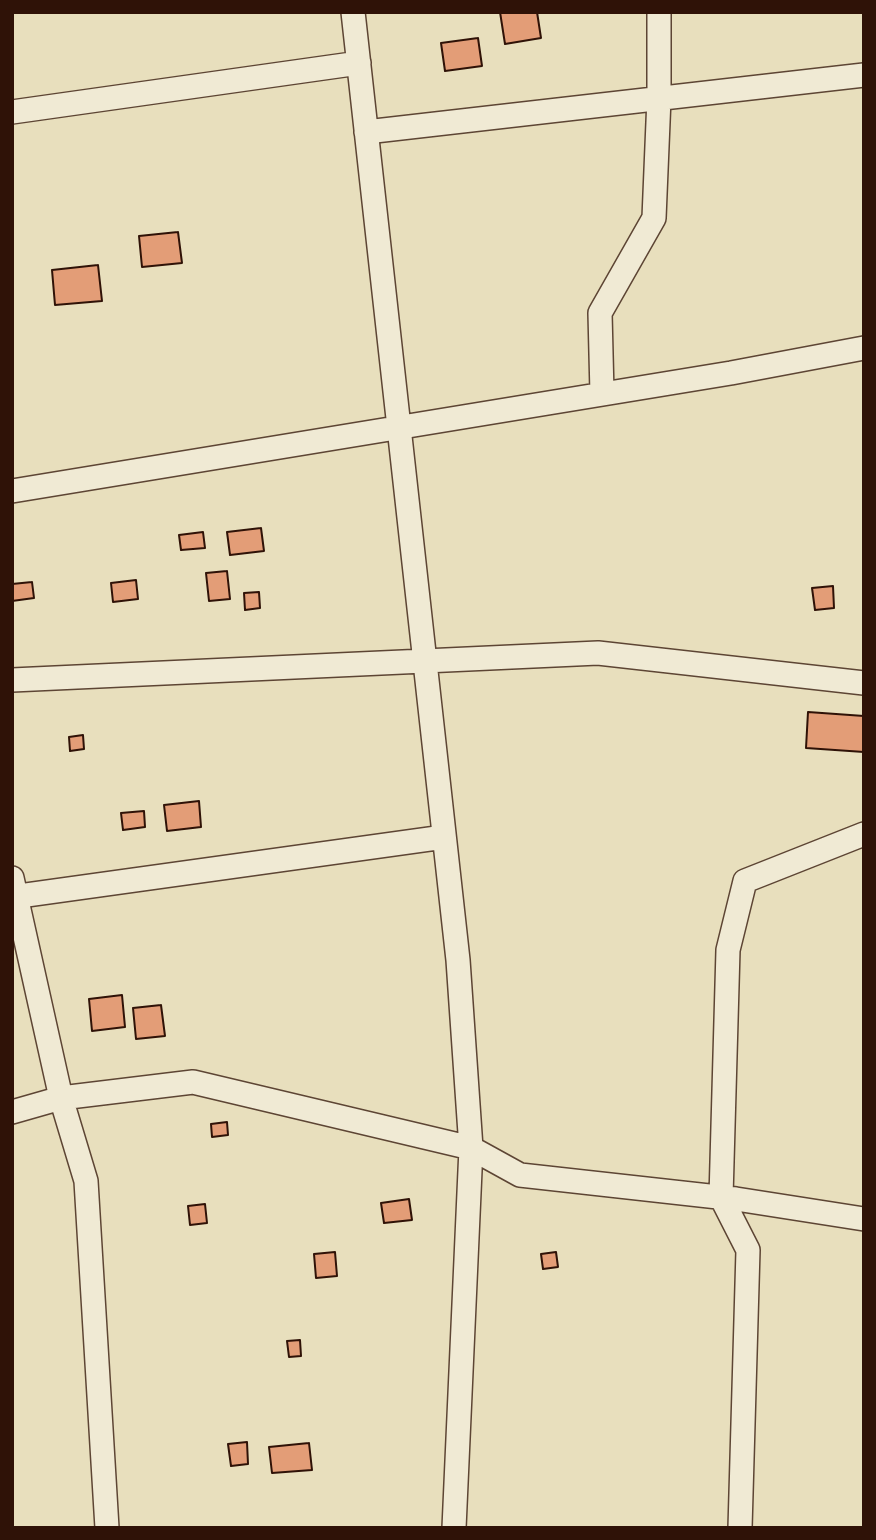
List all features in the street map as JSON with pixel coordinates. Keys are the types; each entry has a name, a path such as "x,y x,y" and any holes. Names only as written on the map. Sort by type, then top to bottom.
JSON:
{"street":[{"path":"353,12 458,960 471,1148 454,1528"},
{"path":"602,394 600,313 654,218 659,12"},
{"path":"12,112 359,63"},
{"path":"366,132 864,75"},
{"path":"12,491 731,373 864,348"},
{"path":"12,680 598,653 864,683"},
{"path":"740,1528 748,1250 721,1197 728,950 745,881 864,834"},
{"path":"107,1528 86,1181 61,1098 13,890 444,837"},
{"path":"12,1111 61,1098 193,1082 471,1148 520,1175 721,1197 864,1219"}],"building":[{"path":"500,12 537,12 541,38 505,44"},
{"path":"478,38 482,66 445,71 441,43"},
{"path":"178,232 182,263 142,267 139,236"},
{"path":"98,265 102,301 55,305 52,270"},
{"path":"261,528 264,551 230,555 227,532"},
{"path":"203,532 205,548 181,550 179,535"},
{"path":"227,571 230,599 209,601 206,573"},
{"path":"136,580 138,599 113,602 111,583"},
{"path":"32,582 34,598 12,601 12,584"},
{"path":"833,586 834,608 815,610 812,588"},
{"path":"259,592 260,608 245,610 244,593"},
{"path":"808,712 864,716 864,752 806,748"},
{"path":"83,735 84,749 70,751 69,737"},
{"path":"199,801 201,827 167,831 164,805"},
{"path":"144,811 145,827 123,830 121,813"},
{"path":"122,995 125,1027 92,1031 89,999"},
{"path":"161,1005 165,1036 136,1039 133,1008"},
{"path":"227,1122 228,1135 212,1137 211,1124"},
{"path":"409,1199 412,1220 384,1223 381,1203"},
{"path":"205,1204 207,1223 190,1225 188,1206"},
{"path":"335,1252 337,1276 316,1278 314,1254"},
{"path":"556,1252 558,1267 543,1269 541,1254"},
{"path":"300,1340 301,1356 289,1357 287,1341"},
{"path":"247,1442 248,1464 231,1466 228,1444"},
{"path":"309,1443 312,1470 272,1473 269,1447"}]}
